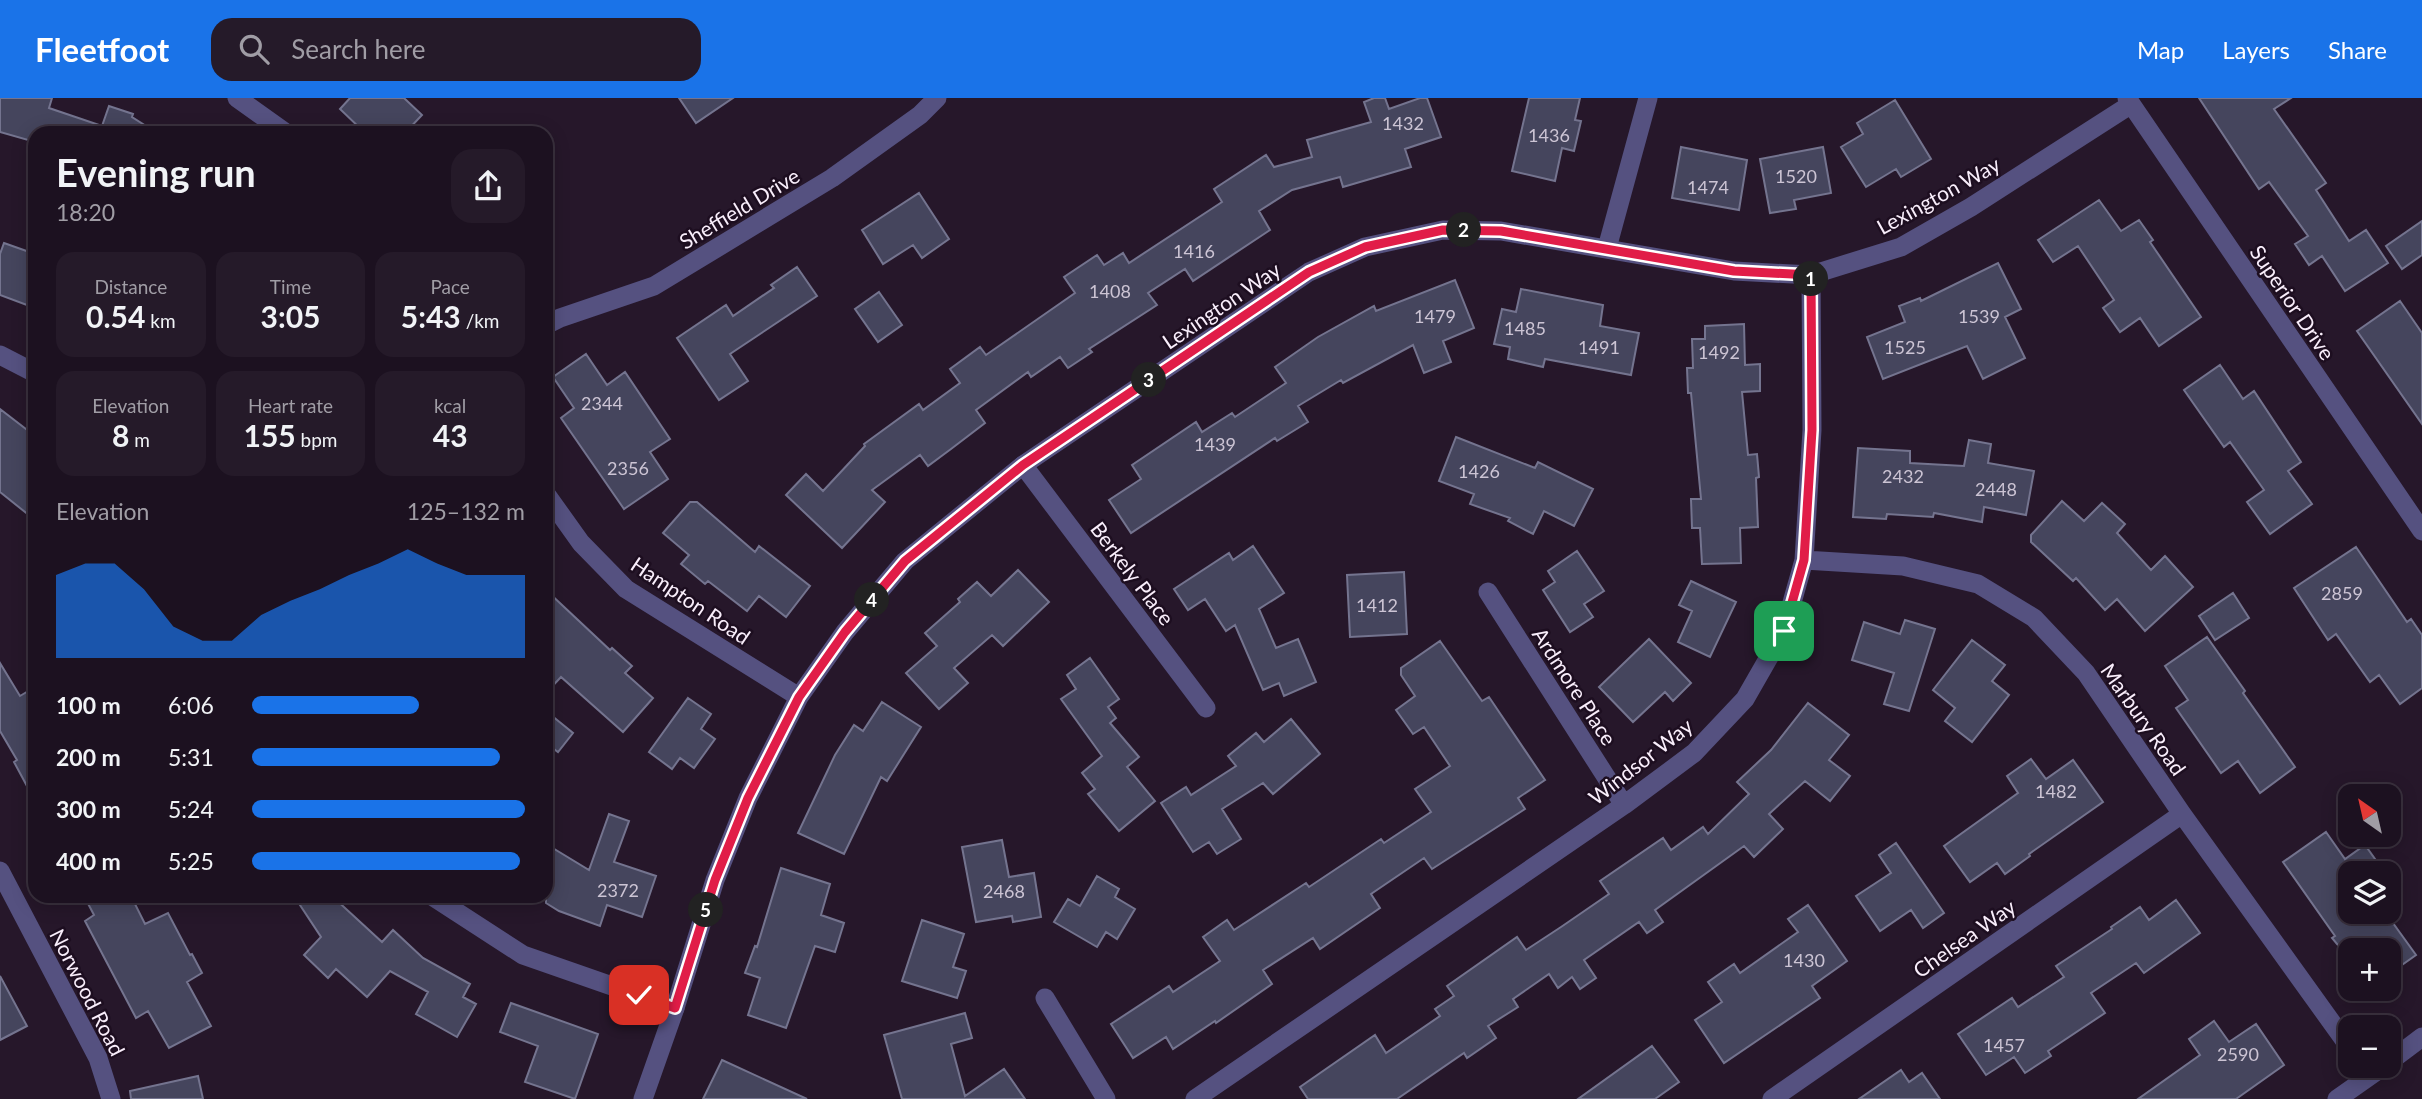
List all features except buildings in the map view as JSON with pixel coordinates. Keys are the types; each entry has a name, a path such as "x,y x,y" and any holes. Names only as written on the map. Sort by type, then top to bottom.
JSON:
{"street":[{"path":"237,98 276,126"},
{"name":"Sheffield Drive","path":"553,321 648,289 832,178 920,115 937,98"},
{"path":"1607,248 1648,98"},
{"name":"Lexington Way","path":"643,1099 715,880 748,798 799,697 845,632 905,561 1023,465 1309,272 1365,247 1443,230 1501,231 1734,271 1811,275 1901,247 1971,207 2129,101"},
{"name":"Superior Drive","path":"2129,101 2422,531"},
{"name":"Windsor Way","path":"1195,1099 1624,805 1694,753 1745,699 1784,631 1804,560 1812,430 1811,275"},
{"path":"0,355 28,369"},
{"name":"Berkely Place","path":"1023,465 1206,708"},
{"name":"Hampton Road","path":"553,504 580,543 626,589 799,697"},
{"name":"Marbury Road","path":"1804,560 1902,566 1979,584 2034,618 2086,673 2182,814 2338,1031"},
{"name":"Ardmore Place","path":"1488,592 1624,805"},
{"name":"Chelsea Way","path":"1772,1099 2182,814"},
{"name":"Norwood Road","path":"0,871 98,1058 111,1099"},
{"path":"443,903 523,955 675,1008"},
{"path":"1045,998 1106,1099"},
{"path":"2401,1053 2422,1037"},
{"path":"2337,1099 2362,1078"}],"route":[{"path":"639,995 675,1008 715,880 748,798 799,697 845,632 905,561 1023,465 1309,272 1365,247 1443,230 1501,231 1734,271 1811,275 1812,430 1804,560 1784,631"}]}
